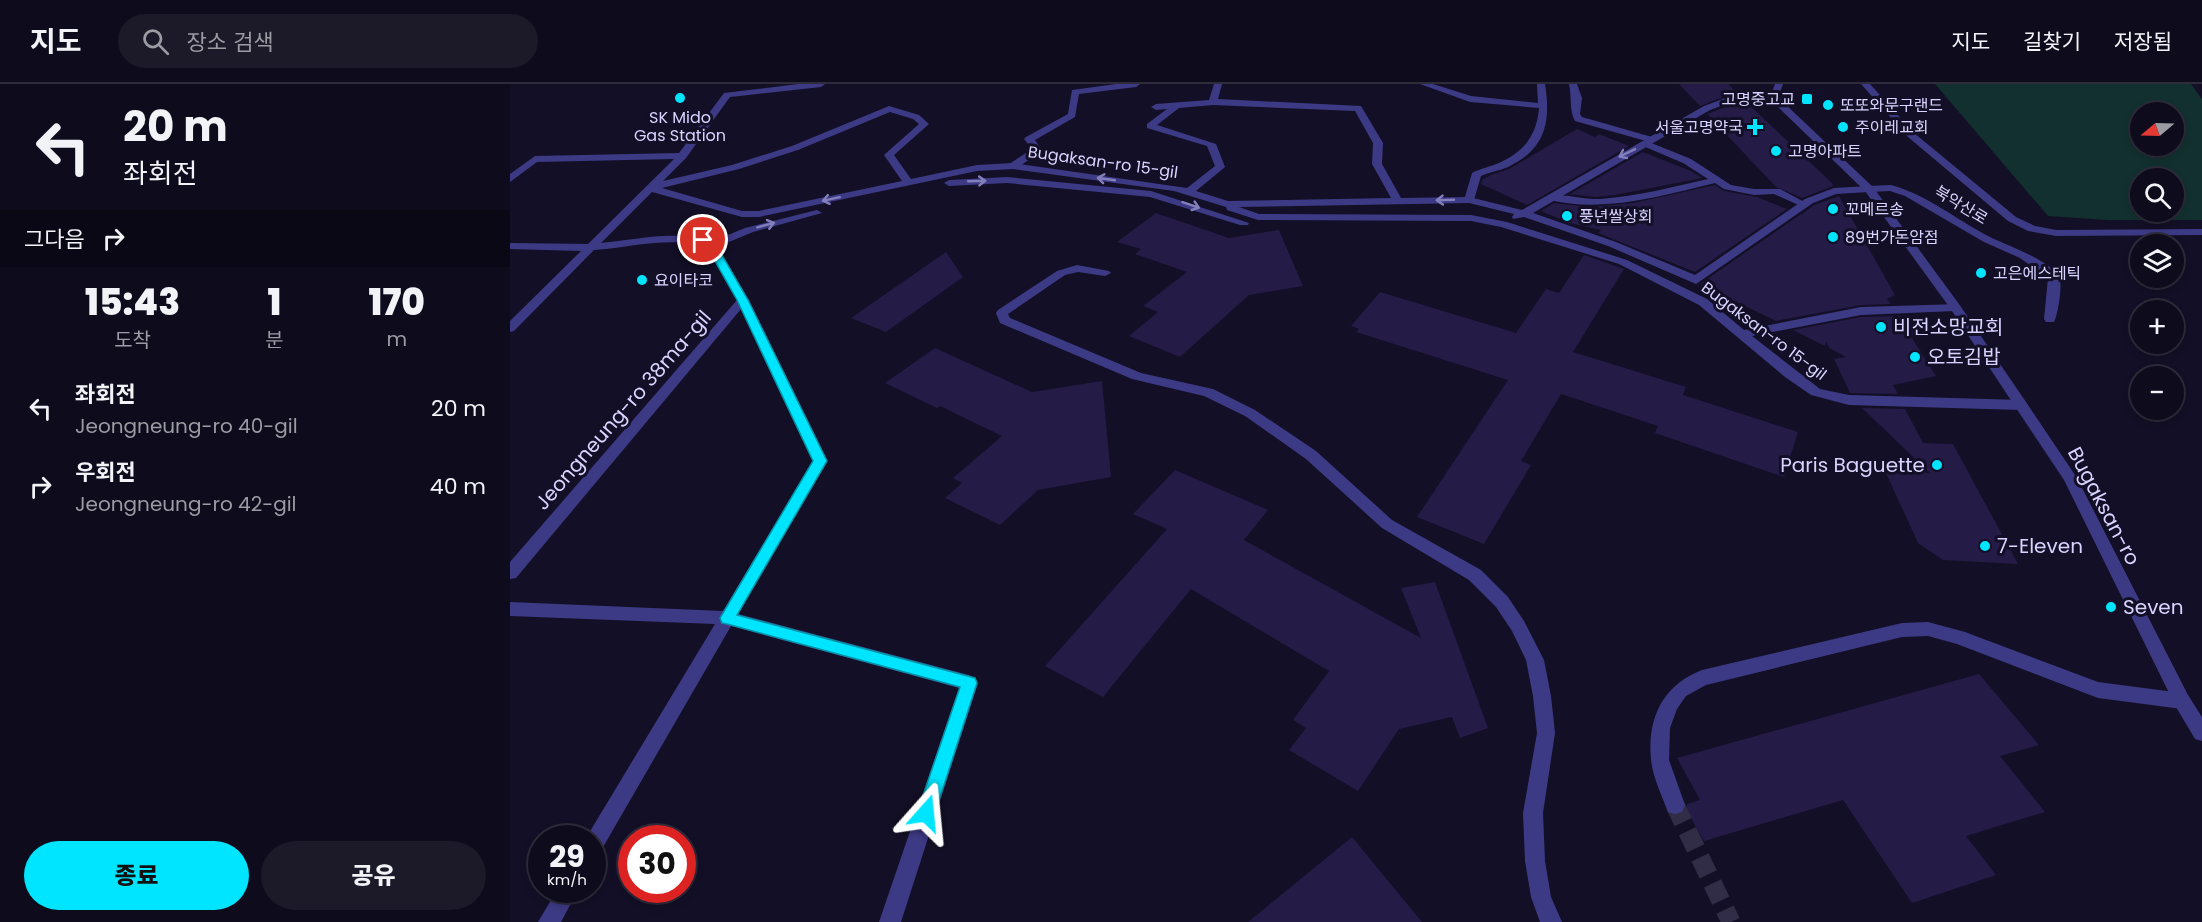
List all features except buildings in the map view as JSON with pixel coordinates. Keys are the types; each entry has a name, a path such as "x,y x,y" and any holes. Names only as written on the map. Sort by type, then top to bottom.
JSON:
{"street":[{"path":"510,328 683,156 727,95 821,84"},
{"name":"Bugaksan-ro 15-gil","path":"1013,166 1037,150 1029,139 1071,115 1075,92 1136,84"},
{"path":"1213,102 1218,84"},
{"path":"1424,84 1470,99 1545,106"},
{"path":"1468,200 1476,175 1508,163 1532,146 1545,106 1541,84"},
{"path":"1522,213 1612,244 1696,280 1803,204 1776,191 1744,192 1728,187 1688,161 1647,142 1578,119 1575,114 1577,98 1574,84"},
{"path":"1865,84 1911,135 2022,225 2056,233 2202,232"},
{"path":"1503,224 1553,198 1603,166 1707,108 1741,94 1774,88"},
{"name":"Bugaksan-ro","path":"1774,88 1788,113 1869,189 1955,307 2070,478 2182,701 2202,733"},
{"path":"1156,107 1213,102 1358,108 1378,144 1377,164 1398,202"},
{"name":"Bugaksan-ro 15-gil","path":"1174,107 1150,126 1211,144 1220,167 1189,192"},
{"path":"650,188 735,167 795,148 889,109 916,117 924,124 918,132 898,145 889,155 909,183"},
{"path":"510,179 535,159 683,156"},
{"name":"Bugaksan-ro 15-gil","path":"650,188 742,214 753,215 976,168 1013,166 1189,192 1258,217 1471,218 1503,224 1623,262 1703,302 1816,392 1837,399 2021,405"},
{"path":"711,246 743,232 773,223 945,184 970,181 1007,180 1158,195 1244,223 1270,223 1312,218"},
{"path":"1553,198 1580,203 1618,201 1717,180"},
{"name":"북악산로","path":"1803,204 1834,191 1891,188 1909,194 1988,240 2024,256 2054,276 2050,319"},
{"name":"Bugaksan-ro 15-gil","path":"1215,201 1227,204 1256,205 1468,200 1522,213"},
{"path":"510,246 592,248 686,239 703,240 711,246 743,300 820,461 605,825"},
{"path":"1105,273 1077,268 1061,273 1002,313 1004,320 1137,376 1208,392 1250,413 1311,455 1388,524 1475,575 1502,602 1518,626 1534,660 1542,696 1546,733 1533,813 1535,861 1541,897 1551,922"},
{"name":"Jeongneung-ro 38ma-gil","path":"510,573 743,300"},
{"path":"1741,334 1861,310 1955,307"},
{"path":"510,609 727,618 969,683 890,922"},
{"path":"1676,805 1660,760 1661,728 1669,705 1680,690 1702,678 1902,630 1928,629 1959,637 2098,690 2182,701"},
{"path":"549,922 560,903"}],"green space":[{"path":"1935,84 2191,84 2202,99 2202,220 2184,220 2184,168 2130,168 2130,220 2048,216"}],"tunnel":[{"path":"1675,805 1731,922"}],"place":[{"name":"SK Mido Gas Station","path":"680,98"},
{"name":"고명중고교","path":"1807,99"},
{"name":"또또와문구랜드","path":"1828,105"},
{"name":"서울고명약국","path":"1755,127"},
{"name":"주이레교회","path":"1843,127"},
{"name":"고명아파트","path":"1776,151"},
{"name":"꼬메르송","path":"1833,209"},
{"name":"풍년쌀상회","path":"1567,216"},
{"name":"89번가돈암점","path":"1833,237"},
{"name":"고은에스테틱","path":"1981,273"},
{"name":"요이타코","path":"642,280"},
{"name":"비전소망교회","path":"1881,327"},
{"name":"오토김밥","path":"1915,357"},
{"name":"Paris Baguette","path":"1937,465"},
{"name":"7-Eleven","path":"1985,546"},
{"name":"Seven","path":"2111,607"}],"route":[{"path":"703,240 711,246 743,300 820,461 727,618 969,683 926,813"}]}
